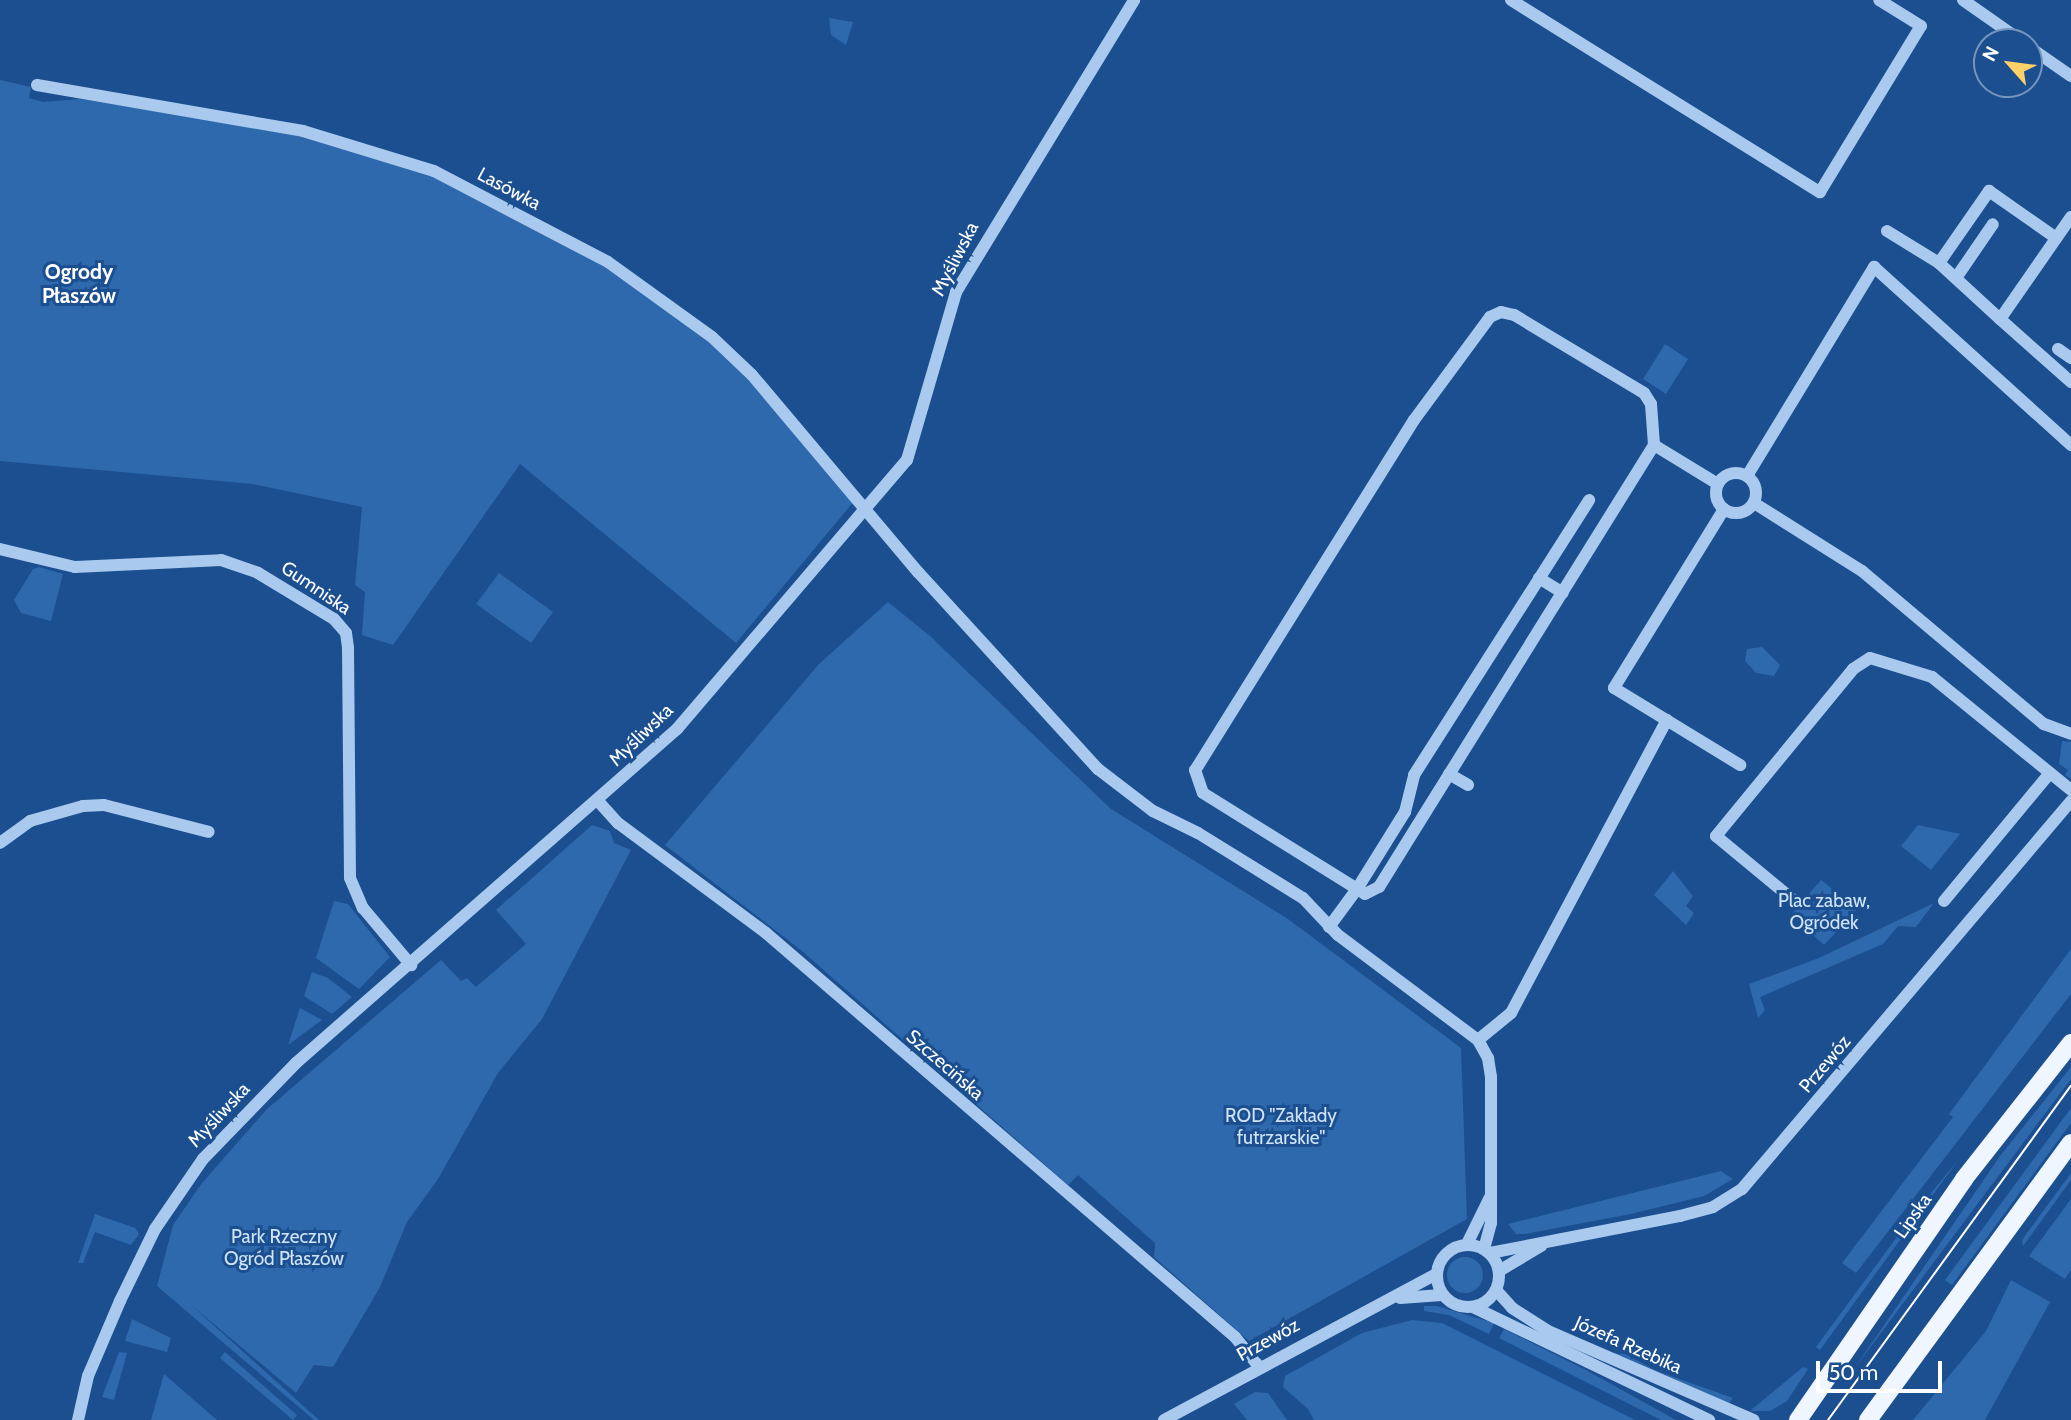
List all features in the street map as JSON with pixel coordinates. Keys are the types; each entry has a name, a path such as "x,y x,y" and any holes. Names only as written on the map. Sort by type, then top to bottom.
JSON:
{"main road":[{"name":"Lipska","path":"1798,1420 1964,1179 2071,1043"},
{"path":"1868,1420 2071,1143"}],"street":[{"name":"Myśliwska","path":"78,1420 88,1376 120,1301 155,1229 190,1176 296,1063 411,965 677,729 865,511 912,451 949,311 970,263 1134,0"},
{"path":"1511,0 1819,192 1921,26 1879,0"},
{"path":"1963,0 2002,28"},
{"path":"2043,57 2071,76"},
{"name":"Lasówka","path":"37,85 303,131 434,171 608,262 712,338 752,376 865,511 1098,769 1153,811 1198,833 1303,898 1329,927 1478,1040"},
{"path":"1939,263 1989,191 2056,238"},
{"path":"2000,319 2071,217"},
{"path":"1955,278 1993,224"},
{"path":"1887,231 1939,263 2071,382"},
{"path":"1747,476 1874,267 2071,445"},
{"path":"1502,312 1514,315 1644,393 1651,404 1654,445 1563,593 1379,887 1365,894 1357,890 1203,793 1195,770 1414,419 1490,317 1502,312"},
{"path":"2058,349 2071,358"},
{"path":"1654,445 1718,484"},
{"path":"1731,474 1747,476 1756,490 1754,503 1740,513 1724,509 1717,500 1718,484 1731,474"},
{"path":"1329,927 1357,890 1405,812 1414,775 1589,500"},
{"path":"1754,503 1862,571 2044,724 2071,734"},
{"path":"1724,509 1614,688 1740,765"},
{"name":"Gumniska","path":"0,549 75,567 221,560 258,573 334,619 346,633 348,649 350,878 363,908 411,965"},
{"path":"1539,578 1563,593"},
{"path":"1797,903 1716,836 1853,669 1870,657 1932,677 2071,790"},
{"path":"1492,1194 1467,1244 1443,1256 1436,1274 1442,1295 1456,1305 1473,1307 1496,1290 1499,1270 1487,1251 1492,1194 1491,1077 1478,1040 1511,1013 1667,720"},
{"path":"1944,901 2050,773"},
{"path":"1449,774 1468,785"},
{"name":"Szczecińska","path":"598,801 648,845 766,933 1226,1330 1259,1367"},
{"name":"Przewóz","path":"1487,1251 1542,1246 1698,1212 1742,1189 2071,802"},
{"path":"0,843 30,821 83,806 104,805 209,832"},
{"path":"1533,949 1536,965"},
{"path":"1467,1244 1487,1251"},
{"name":"Przewóz","path":"1499,1270 1542,1246"},
{"name":"Przewóz","path":"1164,1420 1436,1274"},
{"name":"Józefa Rzebika","path":"1496,1290 1511,1308 1548,1331 1754,1420"},
{"name":"Przewóz","path":"1392,1298 1442,1295"},
{"name":"Józefa Rzebika","path":"1473,1307 1709,1420"}],"green space":[{"path":"829,18 853,22 846,45 831,35"},
{"path":"0,80 31,87 29,98 43,102 79,99 302,132 433,172 607,264 666,303 751,377 855,500 736,643 520,464 393,645 362,635 365,592 355,585 362,507 253,484 0,461"},
{"path":"1665,344 1688,359 1666,394 1643,379"},
{"path":"39,567 63,574 51,621 21,613 14,600 33,569"},
{"path":"499,573 553,612 531,643 476,604"},
{"name":"ROD \"Zakłady futrzarskie\"","path":"888,602 930,636 1111,809 1288,919 1461,1048 1467,1219 1249,1341 1154,1257 1155,1243 1078,1175 1068,1185 802,951 665,845 819,664"},
{"path":"1762,647 1780,665 1774,676 1756,673 1745,661 1747,649"},
{"path":"2062,741 2071,742 2071,779 2065,775 2068,770 2059,764"},
{"name":"Park Rzeczny Ogród Płaszów","path":"592,825 610,831 614,843 631,850 542,1019 498,1073 438,1179 407,1222 380,1287 333,1367 314,1365 296,1393 190,1304 319,1420 314,1420 157,1286 173,1225 202,1183 266,1110 441,960 461,981 467,978 476,987 526,944 496,910"},
{"path":"1918,825 1960,834 1931,870 1901,846"},
{"path":"1673,871 1693,896 1686,906 1694,913 1686,925 1654,895"},
{"name":"Plac zabaw, Ogródek","path":"1821,880 1857,909 1824,945 1791,915"},
{"path":"334,901 348,904 390,957 359,989 316,958"},
{"path":"1934,903 1916,927 1898,926 1883,944 1760,997 1765,1010 1758,1018 1749,984 1819,958"},
{"path":"2071,949 2071,994 1856,1273 1842,1263 1953,1117 1949,1114"},
{"path":"312,972 328,978 352,997 332,1014 304,996"},
{"path":"300,1008 322,1020 288,1045"},
{"path":"2071,1067 2071,1079 1854,1369 2000,1156"},
{"path":"2071,1108 2071,1123 1952,1285 1945,1280"},
{"path":"1959,1159 1820,1350 1816,1347 1913,1215"},
{"path":"1721,1171 1733,1179 1704,1196 1631,1214 1525,1234 1516,1234 1508,1224"},
{"path":"2071,1173 2071,1180 2023,1246 2022,1240"},
{"path":"2071,1199 2071,1270 2065,1279 2029,1256"},
{"path":"95,1214 135,1228 139,1234 131,1245 95,1232 83,1263 78,1263"},
{"path":"1465,1257 1478,1262 1483,1275 1478,1288 1465,1293 1452,1288 1447,1275 1452,1262"},
{"path":"2011,1280 2050,1302 1985,1420 1913,1420 1986,1331"},
{"path":"1424,1306 1437,1306 1494,1323 1489,1334 1449,1315 1424,1311"},
{"path":"132,1319 171,1338 167,1352 125,1341"},
{"path":"1412,1320 1442,1323 1635,1420 1314,1420 1308,1409 1283,1387 1285,1376 1362,1333"},
{"path":"1504,1329 1676,1420 1661,1420 1499,1338"},
{"path":"119,1352 127,1353 114,1400 102,1397"},
{"path":"225,1352 297,1415 293,1420 220,1358"},
{"path":"1612,1353 1625,1354 1657,1371 1733,1398 1729,1403"},
{"path":"1803,1367 1808,1369 1787,1401 1770,1411 1750,1411"},
{"path":"164,1374 217,1420 151,1420"},
{"path":"1255,1392 1268,1393 1287,1420 1247,1420 1234,1404"}],"tram line":[{"path":"1828,1420 2071,1086"}],"district":[{"name":"Ogrody Płaszów","path":"79,284"}]}
